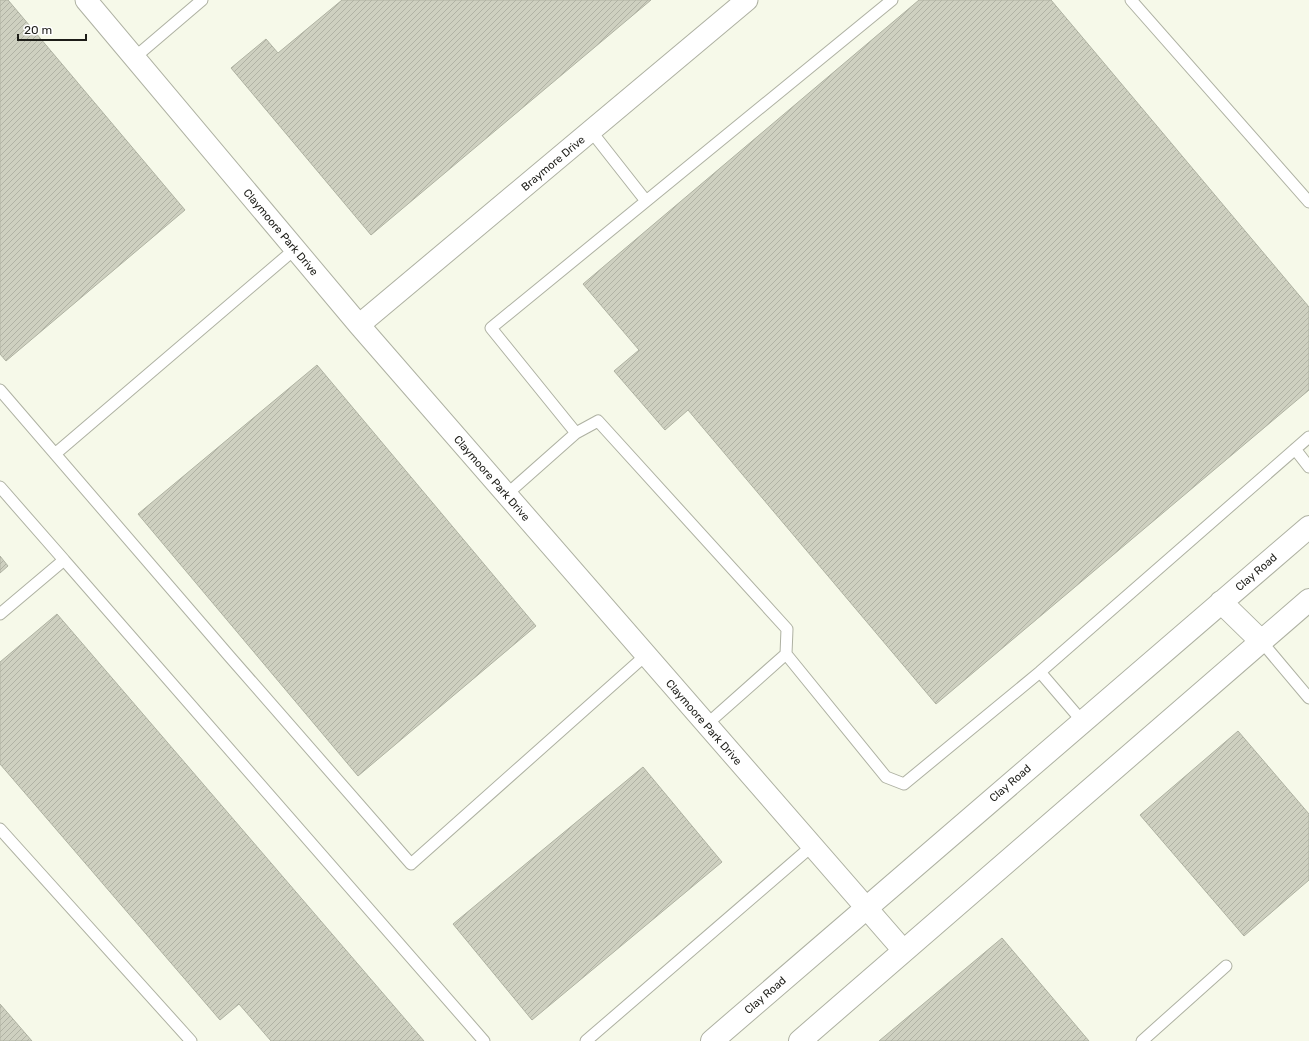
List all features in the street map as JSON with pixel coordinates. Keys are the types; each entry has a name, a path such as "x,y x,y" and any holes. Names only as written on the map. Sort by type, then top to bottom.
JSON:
{"main road":[{"name":"Clay Road","path":"712,1041 1309,527"},
{"path":"800,1041 903,950 1309,600"},
{"path":"1221,602 1261,641"}],"street":[{"name":"Claymoore Park Drive","path":"86,0 359,325 903,950"},
{"name":"Braymore Drive","path":"359,325 747,0"}],"lane":[{"path":"134,58 202,0"},
{"path":"576,433 491,328 892,0"},
{"path":"1131,0 1307,197"},
{"path":"591,131 646,201"},
{"path":"55,454 295,249"},
{"path":"0,390 411,864 646,655"},
{"path":"506,495 576,433 598,421 787,629 786,654 886,777 904,784 1040,672 1309,437"},
{"path":"1295,449 1309,467"},
{"path":"0,487 484,1041"},
{"path":"0,614 64,560"},
{"path":"1261,641 1309,698"},
{"path":"706,725 786,654"},
{"path":"1040,672 1082,721"},
{"path":"0,829 191,1041"},
{"path":"586,1041 812,846"},
{"path":"1142,1041 1226,966"}],"building":[{"path":"0,0 8,0 185,210 6,361 0,354"},
{"path":"342,0 651,0 371,235 231,68 266,39 278,53"},
{"path":"919,0 1051,0 1309,307 1309,390 936,704 688,410 665,430 614,371 639,350 583,284"},
{"path":"317,365 536,626 358,776 138,514"},
{"path":"0,556 8,566 0,573"},
{"path":"57,614 424,1041 271,1041 239,1004 220,1020 0,764 0,662"},
{"path":"1238,731 1309,814 1309,880 1244,936 1140,815"},
{"path":"643,767 722,862 532,1020 453,924"},
{"path":"1002,938 1089,1041 879,1041"},
{"path":"0,1004 32,1041 0,1041"}]}
